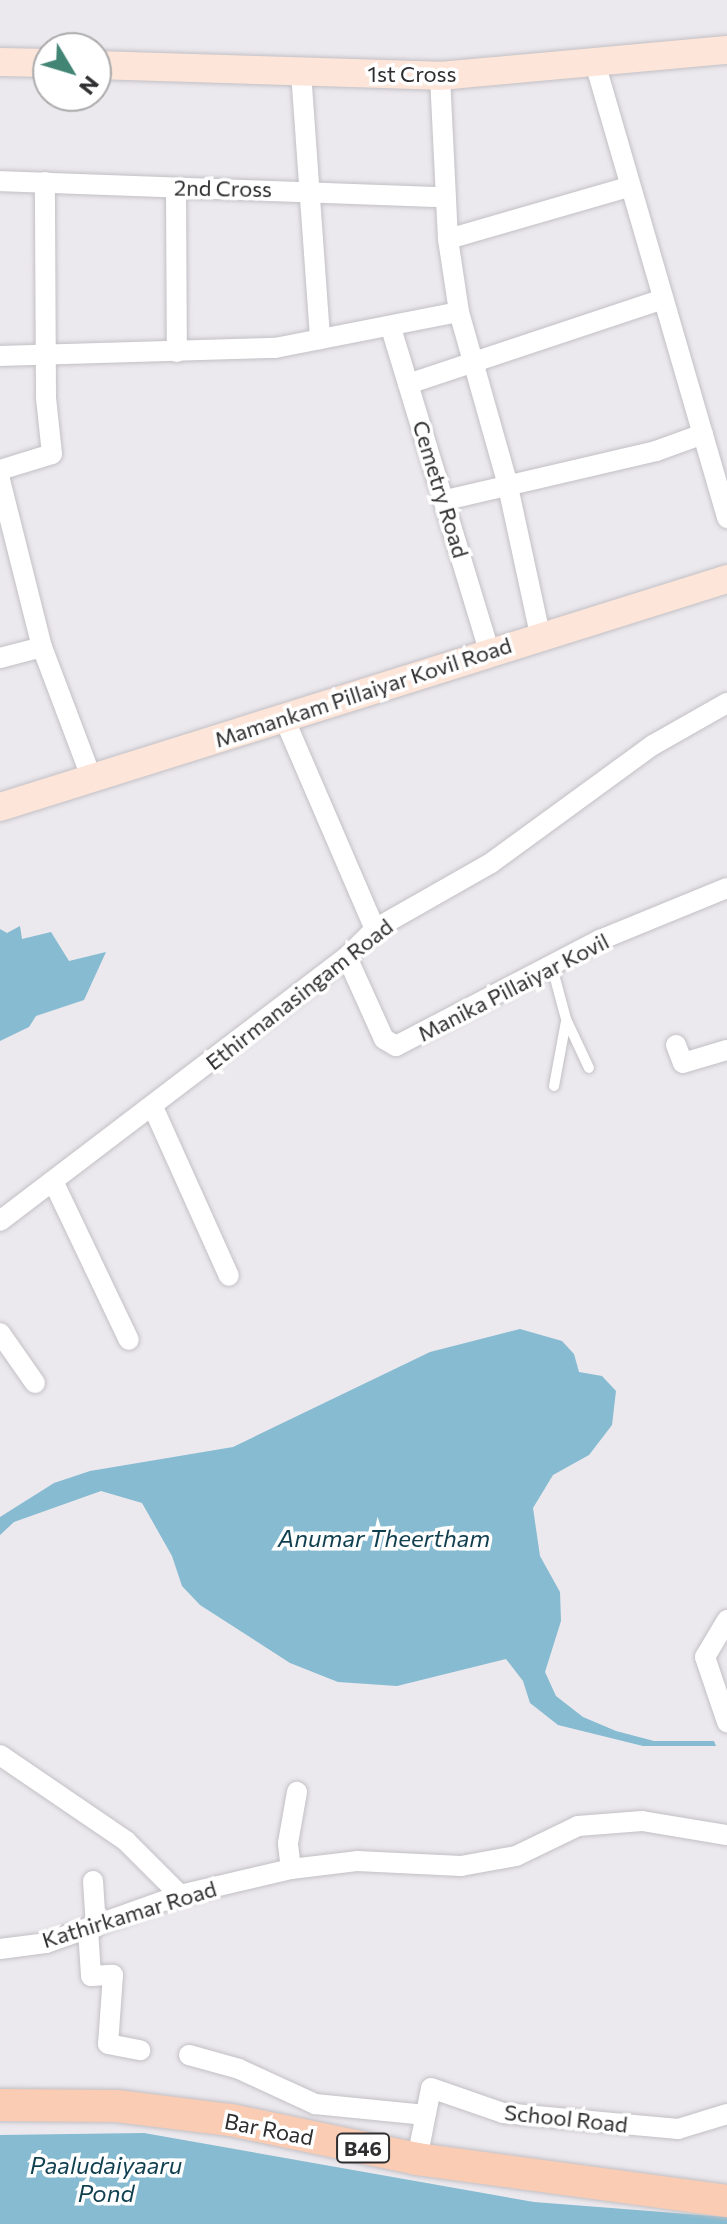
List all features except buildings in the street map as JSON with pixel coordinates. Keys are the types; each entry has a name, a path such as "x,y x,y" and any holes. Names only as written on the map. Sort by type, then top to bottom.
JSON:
{"main road":[{"name":"1st Cross","path":"112,66 440,76 727,50"},
{"path":"0,62 32,63"},
{"name":"Mamankam Pillaiyar Kovil Road","path":"0,807 540,635 727,579"},
{"name":"Bar Road","path":"0,2105 117,2106 231,2120 417,2159 727,2201"}],"street":[{"path":"595,63 628,187 727,518"},
{"path":"301,72 312,189 320,339"},
{"path":"440,76 448,239 459,312 507,482 540,635"},
{"name":"2nd Cross","path":"0,181 176,188 312,189 446,197"},
{"path":"0,470 52,454 46,354 45,182"},
{"path":"448,239 628,187"},
{"path":"176,188 177,352"},
{"path":"408,384 663,299"},
{"path":"0,356 275,348 391,328 459,312"},
{"name":"Cemetry Road","path":"391,328 446,500 489,651"},
{"path":"446,500 507,482 656,451 703,434"},
{"path":"0,480 42,647 92,779"},
{"path":"0,658 42,647"},
{"name":"Ethirmanasingam Road","path":"0,1221 347,957 375,929 491,863 653,745 727,703"},
{"path":"284,718 375,929"},
{"name":"Manika Pillaiyar Kovil","path":"347,957 384,1039 396,1046 600,940 727,888"},
{"path":"676,1045 683,1063 727,1050"},
{"path":"153,1107 229,1276"},
{"path":"53,1181 129,1340"},
{"path":"0,1333 35,1383"},
{"path":"727,1620 705,1657 727,1722"},
{"path":"0,1755 126,1841 180,1895"},
{"path":"291,1869 288,1843 297,1792"},
{"name":"Kathirkamar Road","path":"0,1949 92,1928 180,1895 291,1869 357,1861 461,1866 516,1856 578,1826 642,1821 727,1835"},
{"path":"93,1881 91,1976 113,1975 108,2044 140,2050"},
{"path":"189,2055 239,2069 315,2104 425,2115"},
{"name":"School Road","path":"417,2159 431,2088 503,2113 678,2129 727,2114"}],"lane":[{"path":"552,967 566,1019 589,1068"},
{"path":"554,1086 566,1019"}],"water":[{"path":"20,926 22,939 51,932 69,961 106,952 84,1000 36,1016 29,1027 0,1041 0,929 7,933"},
{"name":"Anumar Theertham","path":"520,1329 562,1341 574,1354 579,1372 602,1376 616,1391 612,1425 589,1455 553,1475 533,1508 540,1556 560,1592 561,1621 545,1672 556,1696 583,1717 616,1731 654,1741 714,1741 716,1746 643,1746 558,1725 530,1703 523,1681 506,1659 397,1686 338,1682 290,1663 200,1605 182,1586 172,1556 142,1503 101,1491 14,1522 0,1535 0,1517 54,1483 90,1471 233,1447 430,1352"},
{"name":"Paaludaiyaaru Pond","path":"144,2133 534,2202 727,2217 727,2224 0,2224 0,2135"}]}
